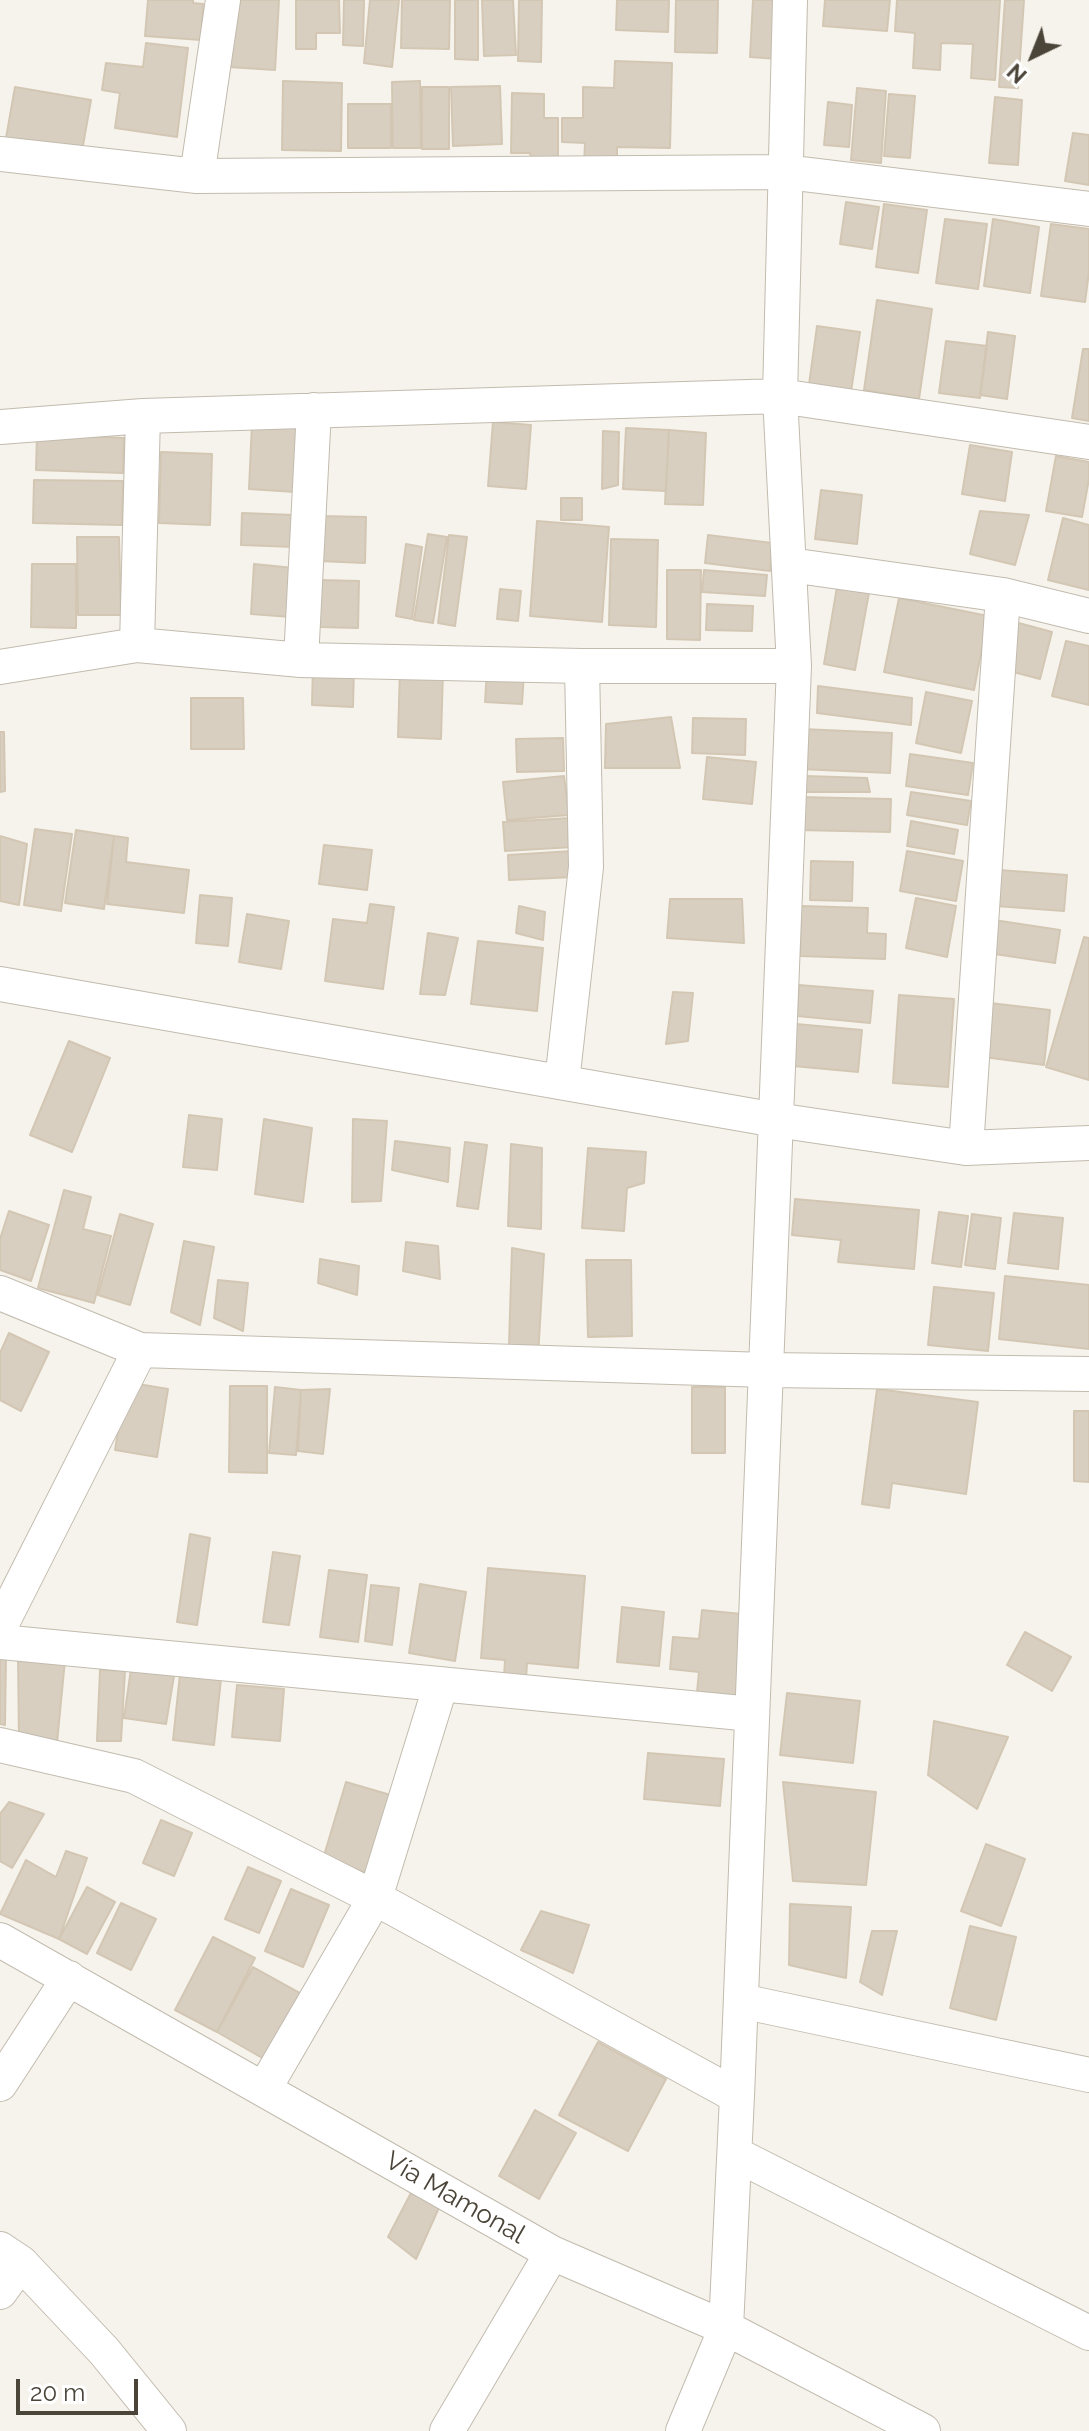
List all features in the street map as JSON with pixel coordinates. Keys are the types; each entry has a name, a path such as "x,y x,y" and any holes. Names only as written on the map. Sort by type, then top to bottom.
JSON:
{"street":[{"path":"197,176 223,0"},
{"path":"683,2431 726,2328 735,2154 794,666 780,396 790,0"},
{"path":"0,154 197,176 786,172 1089,209"},
{"path":"0,427 143,416 780,396 1089,442"},
{"path":"301,660 314,410"},
{"path":"137,645 143,416"},
{"path":"790,565 1003,595 1089,616"},
{"path":"966,1148 1003,595"},
{"path":"0,667 137,645 301,660 582,666 794,666"},
{"path":"562,1082 586,867 582,666"},
{"path":"0,984 776,1120 966,1148 1089,1143"},
{"path":"0,1293 140,1350 766,1370 1089,1374"},
{"path":"0,1627 140,1350"},
{"path":"0,1642 752,1714"},
{"path":"264,2089 375,1898 441,1684"},
{"path":"0,1745 134,1776 375,1898 737,2096"},
{"name":"Vía Mamonal","path":"0,1940 552,2253 726,2328 923,2431"},
{"path":"0,2084 69,1978"},
{"path":"741,2001 1089,2075"},
{"path":"735,2154 1089,2333"},
{"path":"447,2431 552,2253"},
{"path":"0,2292 10,2256 104,2351 169,2431"}],"building":[{"path":"148,0 193,0 193,3 203,4 201,40 145,36"},
{"path":"232,0 279,0 275,70 228,67"},
{"path":"296,0 339,0 340,33 316,33 316,49 296,49"},
{"path":"344,0 364,0 363,46 343,45"},
{"path":"370,0 399,0 392,67 364,63"},
{"path":"402,0 450,0 449,49 401,48"},
{"path":"455,0 478,0 478,60 455,59"},
{"path":"482,0 513,0 516,55 484,56"},
{"path":"519,0 542,0 541,62 518,61"},
{"path":"617,0 669,0 668,32 616,30"},
{"path":"676,0 718,0 717,53 675,52"},
{"path":"753,0 781,0 778,59 750,57"},
{"path":"825,0 890,0 887,31 823,26"},
{"path":"897,0 1000,0 995,80 971,78 973,44 941,43 940,70 913,68 915,33 895,31"},
{"path":"1005,0 1024,0 1018,88 999,87"},
{"path":"146,43 188,48 177,137 115,128 120,93 102,90 106,63 143,67"},
{"path":"615,61 672,63 670,148 617,147 617,165 584,164 585,143 562,142 562,118 583,118 583,87 614,88"},
{"path":"283,81 342,83 341,151 282,150"},
{"path":"420,81 421,148 393,148 392,82"},
{"path":"500,86 502,144 453,146 451,87"},
{"path":"15,87 91,100 82,151 6,138"},
{"path":"422,87 449,87 449,149 422,149"},
{"path":"857,88 886,91 881,163 851,160"},
{"path":"512,93 544,94 544,118 558,118 558,162 531,161 530,153 511,153"},
{"path":"889,94 915,96 910,158 884,156"},
{"path":"995,97 1022,100 1018,165 989,163"},
{"path":"828,102 852,105 849,147 824,145"},
{"path":"348,104 391,104 391,148 348,148"},
{"path":"1073,133 1089,135 1089,185 1065,181"},
{"path":"846,202 879,207 872,249 840,244"},
{"path":"884,204 927,210 918,273 876,267"},
{"path":"945,219 987,224 978,289 936,283"},
{"path":"993,219 1039,227 1030,293 984,286"},
{"path":"1051,224 1089,229 1085,302 1041,296"},
{"path":"877,300 932,309 919,399 864,390"},
{"path":"817,326 860,332 850,398 808,392"},
{"path":"988,332 1015,336 1007,399 980,395"},
{"path":"946,341 987,346 980,398 939,393"},
{"path":"1083,349 1089,349 1089,421 1072,418"},
{"path":"493,422 531,425 526,489 488,486"},
{"path":"252,423 299,425 295,492 249,489"},
{"path":"626,428 669,430 666,491 623,489"},
{"path":"669,430 706,433 703,505 665,504"},
{"path":"603,431 619,432 618,485 602,489"},
{"path":"37,434 124,438 123,473 36,470"},
{"path":"970,445 1012,452 1005,501 962,494"},
{"path":"161,452 212,454 210,525 159,523"},
{"path":"1056,456 1089,462 1082,517 1046,511"},
{"path":"34,480 123,481 122,525 33,523"},
{"path":"821,490 862,495 857,544 815,539"},
{"path":"561,498 582,498 582,520 561,520"},
{"path":"980,511 1029,515 1015,565 970,554"},
{"path":"242,513 295,515 295,547 241,545"},
{"path":"320,516 366,517 365,563 319,561"},
{"path":"1063,518 1089,525 1089,590 1048,580"},
{"path":"537,521 609,527 602,622 530,616"},
{"path":"428,534 447,537 433,623 414,620"},
{"path":"449,535 467,537 455,626 438,623"},
{"path":"708,535 772,543 770,571 705,563"},
{"path":"77,537 119,537 121,615 78,615"},
{"path":"611,539 658,540 656,627 609,625"},
{"path":"406,544 422,547 412,619 396,616"},
{"path":"32,564 76,564 76,628 31,627"},
{"path":"254,564 294,568 291,617 251,614"},
{"path":"667,570 701,570 700,640 667,639"},
{"path":"704,570 767,575 765,596 702,592"},
{"path":"320,580 359,581 358,628 319,627"},
{"path":"838,581 870,587 855,670 824,664"},
{"path":"500,589 521,591 518,621 497,619"},
{"path":"899,598 988,616 974,690 884,672"},
{"path":"707,604 753,606 752,631 706,630"},
{"path":"1015,622 1052,632 1040,679 1002,669"},
{"path":"1066,641 1089,646 1089,705 1052,696"},
{"path":"313,665 354,666 353,707 312,705"},
{"path":"400,668 443,670 441,739 398,737"},
{"path":"487,670 524,673 522,704 485,702"},
{"path":"818,686 912,698 911,725 817,713"},
{"path":"926,692 972,701 961,753 916,743"},
{"path":"191,698 243,698 244,749 191,749"},
{"path":"671,717 680,768 605,768 606,724"},
{"path":"693,718 746,719 745,755 692,753"},
{"path":"802,729 892,733 890,773 799,769"},
{"path":"0,732 4,732 5,791 0,792"},
{"path":"563,738 564,771 517,772 516,739"},
{"path":"910,754 973,763 968,795 906,786"},
{"path":"707,757 756,762 752,804 703,799"},
{"path":"564,776 569,815 507,820 503,782"},
{"path":"806,776 867,778 870,792 804,792"},
{"path":"911,792 971,801 967,825 907,815"},
{"path":"798,797 891,799 890,832 797,830"},
{"path":"570,818 573,847 505,851 503,822"},
{"path":"911,821 958,830 954,854 907,846"},
{"path":"35,829 72,834 61,911 24,905"},
{"path":"76,830 114,836 104,909 65,903"},
{"path":"0,836 27,844 19,905 0,901"},
{"path":"114,836 128,838 126,862 189,870 184,913 107,904"},
{"path":"324,845 372,850 367,890 319,884"},
{"path":"573,851 575,877 509,880 508,855"},
{"path":"907,851 963,861 956,901 900,891"},
{"path":"811,861 853,862 852,901 810,900"},
{"path":"999,870 1067,875 1064,911 996,906"},
{"path":"200,895 232,898 228,946 196,943"},
{"path":"916,898 956,906 947,957 906,948"},
{"path":"670,899 742,899 744,943 667,938"},
{"path":"370,904 394,907 383,989 325,981 333,919 367,923"},
{"path":"519,906 545,912 543,940 516,933"},
{"path":"801,906 868,908 867,933 886,934 885,959 800,956"},
{"path":"247,914 289,921 281,969 239,962"},
{"path":"994,920 1060,930 1055,963 988,953"},
{"path":"428,933 458,938 445,995 420,994"},
{"path":"1084,937 1089,938 1089,1080 1046,1067"},
{"path":"478,941 543,948 537,1011 471,1004"},
{"path":"799,985 873,991 870,1023 797,1016"},
{"path":"673,992 693,993 688,1041 666,1044"},
{"path":"899,995 954,999 948,1087 893,1083"},
{"path":"990,1003 1050,1010 1044,1065 984,1057"},
{"path":"796,1024 862,1030 858,1072 793,1066"},
{"path":"69,1041 110,1058 72,1152 30,1135"},
{"path":"189,1115 222,1119 217,1170 183,1167"},
{"path":"264,1119 312,1128 303,1202 255,1194"},
{"path":"353,1119 387,1121 381,1201 352,1202"},
{"path":"395,1141 450,1148 448,1182 392,1170"},
{"path":"465,1142 487,1145 478,1209 457,1206"},
{"path":"511,1144 542,1148 541,1229 508,1226"},
{"path":"588,1148 646,1152 644,1183 627,1188 624,1231 582,1228"},
{"path":"64,1190 91,1197 83,1229 111,1236 94,1303 38,1288"},
{"path":"795,1199 919,1210 914,1269 838,1262 841,1240 792,1235"},
{"path":"9,1211 49,1225 31,1281 0,1270 0,1239"},
{"path":"939,1212 968,1216 961,1267 932,1263"},
{"path":"1014,1213 1063,1218 1058,1269 1008,1263"},
{"path":"120,1214 153,1224 130,1305 98,1295"},
{"path":"972,1214 1001,1218 995,1269 965,1265"},
{"path":"184,1241 214,1247 200,1325 171,1312"},
{"path":"406,1242 438,1246 440,1279 403,1271"},
{"path":"512,1248 544,1254 538,1357 509,1345"},
{"path":"320,1259 359,1266 357,1295 318,1283"},
{"path":"586,1260 631,1260 632,1336 588,1337"},
{"path":"1005,1276 1089,1285 1089,1349 999,1339"},
{"path":"218,1280 248,1283 243,1331 214,1318"},
{"path":"934,1287 994,1293 988,1351 928,1345"},
{"path":"9,1333 49,1352 21,1411 0,1400 0,1353"},
{"path":"126,1382 168,1389 157,1457 115,1450"},
{"path":"230,1386 267,1386 267,1473 229,1472"},
{"path":"275,1387 301,1390 296,1455 269,1453"},
{"path":"692,1387 725,1387 725,1453 692,1453"},
{"path":"330,1389 323,1454 298,1451 301,1390"},
{"path":"877,1389 978,1402 966,1494 892,1483 889,1508 862,1504"},
{"path":"1074,1411 1089,1411 1089,1482 1074,1481"},
{"path":"190,1534 210,1538 197,1625 177,1622"},
{"path":"273,1552 300,1556 289,1625 263,1622"},
{"path":"488,1568 585,1576 578,1668 527,1663 526,1679 504,1677 505,1660 481,1658"},
{"path":"329,1570 367,1575 358,1642 320,1637"},
{"path":"420,1584 466,1592 455,1661 409,1653"},
{"path":"371,1585 399,1588 392,1645 365,1641"},
{"path":"622,1607 664,1612 659,1666 617,1662"},
{"path":"702,1610 751,1615 744,1696 697,1692 699,1672 670,1669 673,1637 699,1639"},
{"path":"1025,1632 1071,1657 1052,1691 1007,1665"},
{"path":"0,1653 6,1654 5,1725 0,1724"},
{"path":"18,1654 65,1660 57,1743 19,1741"},
{"path":"131,1669 174,1676 166,1724 124,1718"},
{"path":"100,1670 125,1671 121,1741 97,1741"},
{"path":"180,1674 221,1679 214,1745 173,1740"},
{"path":"237,1685 284,1689 280,1741 232,1737"},
{"path":"787,1693 860,1701 853,1763 780,1755"},
{"path":"934,1721 1008,1737 977,1809 928,1775"},
{"path":"648,1753 724,1759 720,1806 644,1799"},
{"path":"346,1782 394,1796 371,1874 323,1859"},
{"path":"783,1782 876,1792 866,1885 793,1881"},
{"path":"9,1802 44,1814 12,1868 0,1861 0,1814"},
{"path":"161,1820 192,1833 174,1876 143,1863"},
{"path":"986,1844 1025,1859 1001,1926 961,1911"},
{"path":"66,1851 87,1858 59,1939 0,1914 26,1860 56,1877"},
{"path":"248,1867 281,1881 259,1933 225,1919"},
{"path":"87,1887 115,1902 87,1954 59,1939"},
{"path":"291,1889 329,1905 303,1967 265,1951"},
{"path":"121,1903 156,1919 131,1970 97,1953"},
{"path":"790,1904 851,1907 846,1978 789,1965"},
{"path":"541,1911 589,1925 573,1973 521,1950"},
{"path":"970,1926 1016,1937 996,2020 950,2008"},
{"path":"872,1931 897,1931 882,1995 860,1982"},
{"path":"213,1937 255,1958 217,2032 175,2010"},
{"path":"253,1967 300,1993 264,2059 217,2032"},
{"path":"598,2042 666,2079 628,2151 559,2115"},
{"path":"535,2110 576,2133 539,2199 499,2176"},
{"path":"413,2189 442,2201 416,2259 388,2237"}]}
